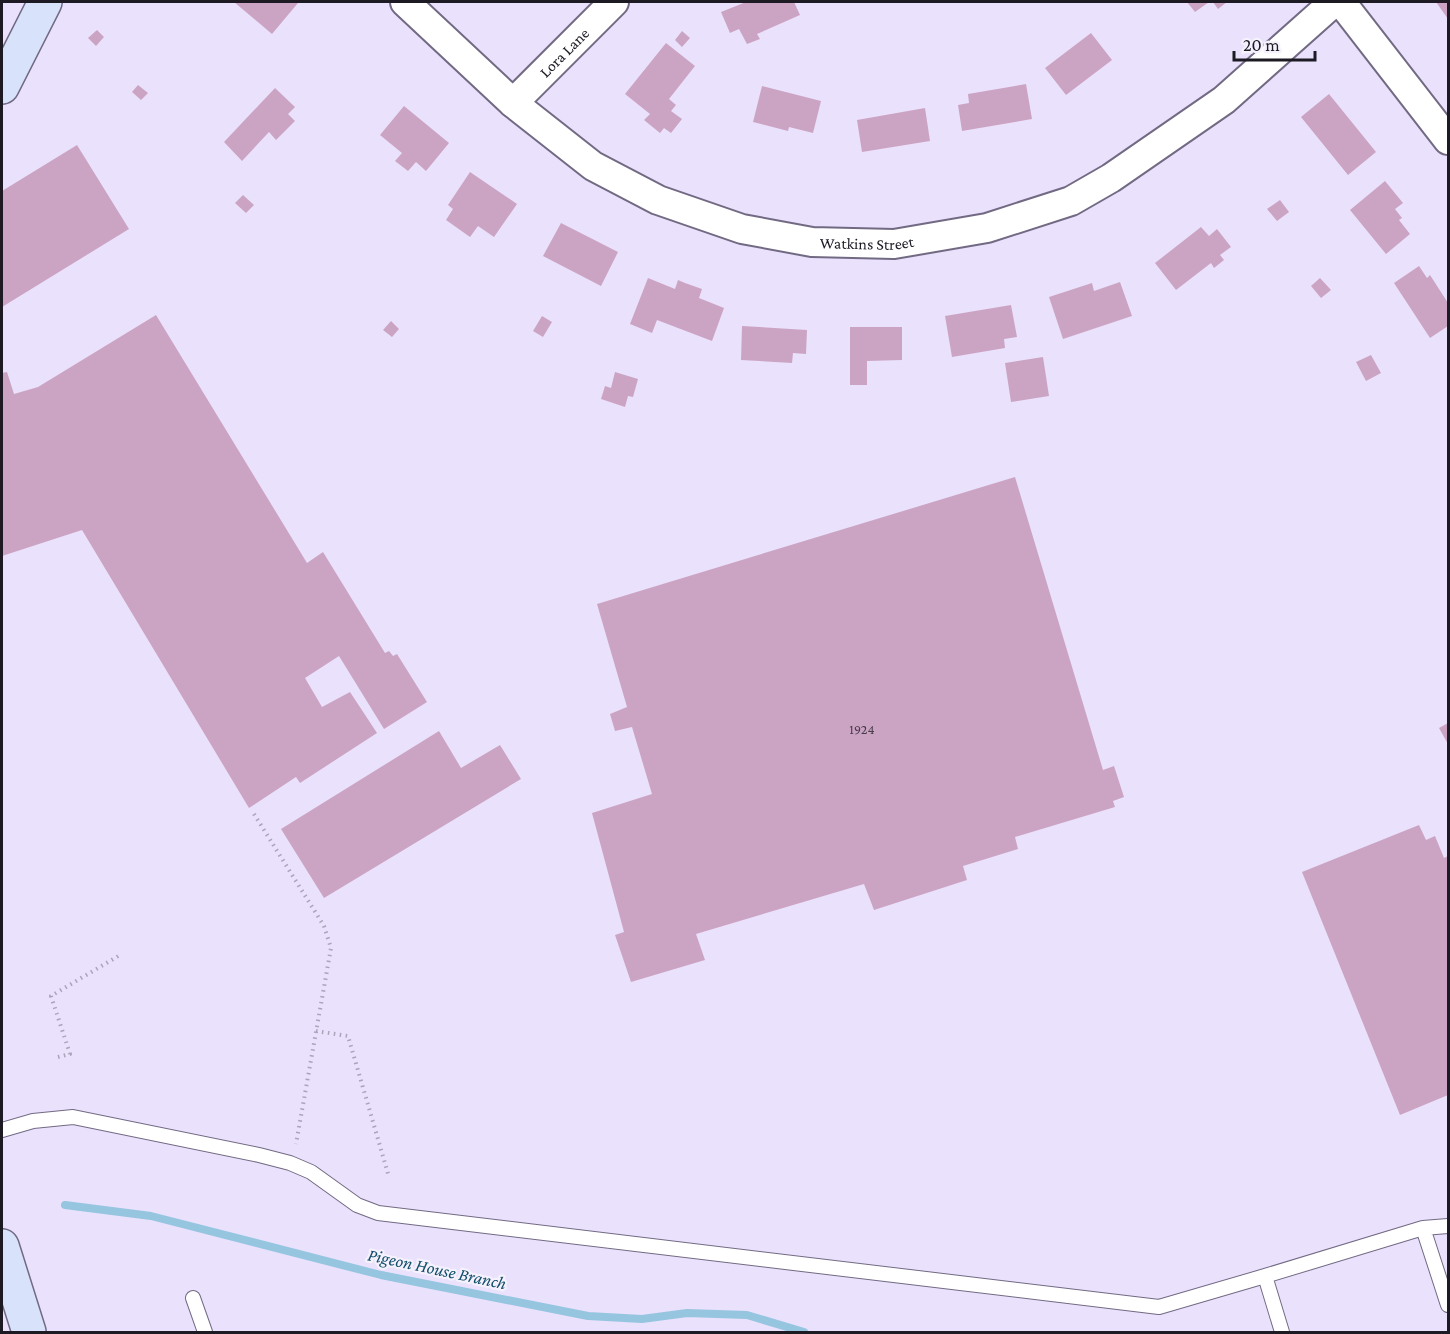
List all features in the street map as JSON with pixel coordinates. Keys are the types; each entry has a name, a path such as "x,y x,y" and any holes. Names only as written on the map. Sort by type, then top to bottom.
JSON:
{"street":[{"path":"2,87 45,2"},
{"name":"Watkins Street","path":"405,2 513,103 593,166 658,200 742,229 812,242 894,244 987,228 1071,201 1111,178 1224,100 1334,2"},
{"name":"Lora Lane","path":"513,103 614,2"},
{"path":"1341,2 1449,140"},
{"path":"2,1246 28,1332"}],"lane":[{"path":"2,1130 58,1117 93,1120 290,1163 311,1172 357,1205 378,1213 1159,1307 1423,1228 1449,1226"},
{"path":"1423,1228 1449,1305"},
{"path":"1265,1276 1282,1332"},
{"path":"193,1298 205,1332"}],"path":[{"path":"254,814 324,926 331,948 296,1144"},
{"path":"58,1057 70,1054 51,996 120,955"},
{"path":"316,1030 348,1036 389,1177"}],"building":[{"path":"234,2 297,2 298,3 272,34"},
{"path":"746,2 794,2 800,15 757,34 760,39 747,44 739,29 730,33 721,12"},
{"path":"1187,2 1209,2 1195,12"},
{"path":"1213,2 1227,2 1218,9"},
{"path":"1436,2 1448,2 1448,19"},
{"path":"97,30 104,37 96,46 88,38"},
{"path":"682,31 690,38 682,47 675,40"},
{"path":"1091,33 1112,60 1066,95 1045,68"},
{"path":"666,43 695,66 669,99 676,105 671,111 682,119 671,133 664,128 660,133 644,120 650,114 625,94"},
{"path":"1026,84 1032,119 962,131 958,105 969,103 968,94"},
{"path":"138,85 148,93 141,100 132,92"},
{"path":"762,86 821,101 813,133 789,127 788,131 753,122"},
{"path":"275,88 295,107 288,114 295,121 276,140 269,132 242,161 224,142"},
{"path":"1329,94 1376,152 1348,175 1301,117"},
{"path":"404,106 449,143 426,171 416,162 408,171 395,161 402,153 380,135"},
{"path":"925,108 930,141 862,152 857,120"},
{"path":"77,145 129,229 2,307 2,191"},
{"path":"470,172 517,204 494,237 478,226 470,237 446,220 453,209 448,205"},
{"path":"1385,181 1403,203 1395,209 1402,218 1399,220 1410,234 1386,254 1350,210"},
{"path":"243,195 254,205 246,213 235,203"},
{"path":"1280,200 1289,212 1277,221 1267,209"},
{"path":"561,223 618,252 601,286 543,256"},
{"path":"1201,227 1209,236 1217,229 1231,247 1220,255 1224,260 1214,268 1211,263 1176,290 1155,263"},
{"path":"1419,266 1427,278 1430,275 1448,303 1448,326 1430,338 1394,283"},
{"path":"648,278 675,289 678,280 702,289 699,298 724,308 712,341 657,320 652,333 630,324"},
{"path":"1320,278 1331,290 1321,298 1311,286"},
{"path":"1120,282 1132,316 1063,339 1049,297 1092,283 1094,291"},
{"path":"1011,305 1017,337 1004,339 1005,348 952,357 945,316"},
{"path":"156,315 307,563 323,552 385,653 389,651 393,656 397,654 427,702 384,729 339,656 305,678 322,707 350,692 377,733 300,783 296,777 249,808 82,530 2,556 2,373 7,372 14,394 38,387"},
{"path":"542,316 552,322 543,337 533,331"},
{"path":"391,321 399,329 392,337 383,330"},
{"path":"742,326 807,330 806,354 793,353 792,363 741,360"},
{"path":"850,327 902,327 902,360 867,361 867,385 850,385"},
{"path":"1371,355 1381,373 1366,381 1356,362"},
{"path":"1043,357 1049,396 1011,402 1005,363"},
{"path":"615,372 638,379 633,397 628,396 625,407 601,399 605,386 611,388"},
{"path":"1015,477 1103,770 1114,766 1124,797 1113,801 1115,807 1015,837 1018,849 963,866 967,880 874,910 864,884 696,934 705,960 631,982 615,935 624,932 592,813 652,794 632,727 615,731 610,714 627,707 597,604"},
{"path":"1448,723 1448,744 1439,728"},
{"path":"439,731 461,768 500,745 521,779 324,898 281,829"},
{"path":"1419,825 1426,840 1435,836 1444,858 1448,856 1448,1095 1400,1115 1302,872"}],"waterway":[{"name":"Pigeon House Branch","path":"65,1205 151,1216 381,1275 588,1316 642,1319 687,1313 747,1315 804,1332"}]}
